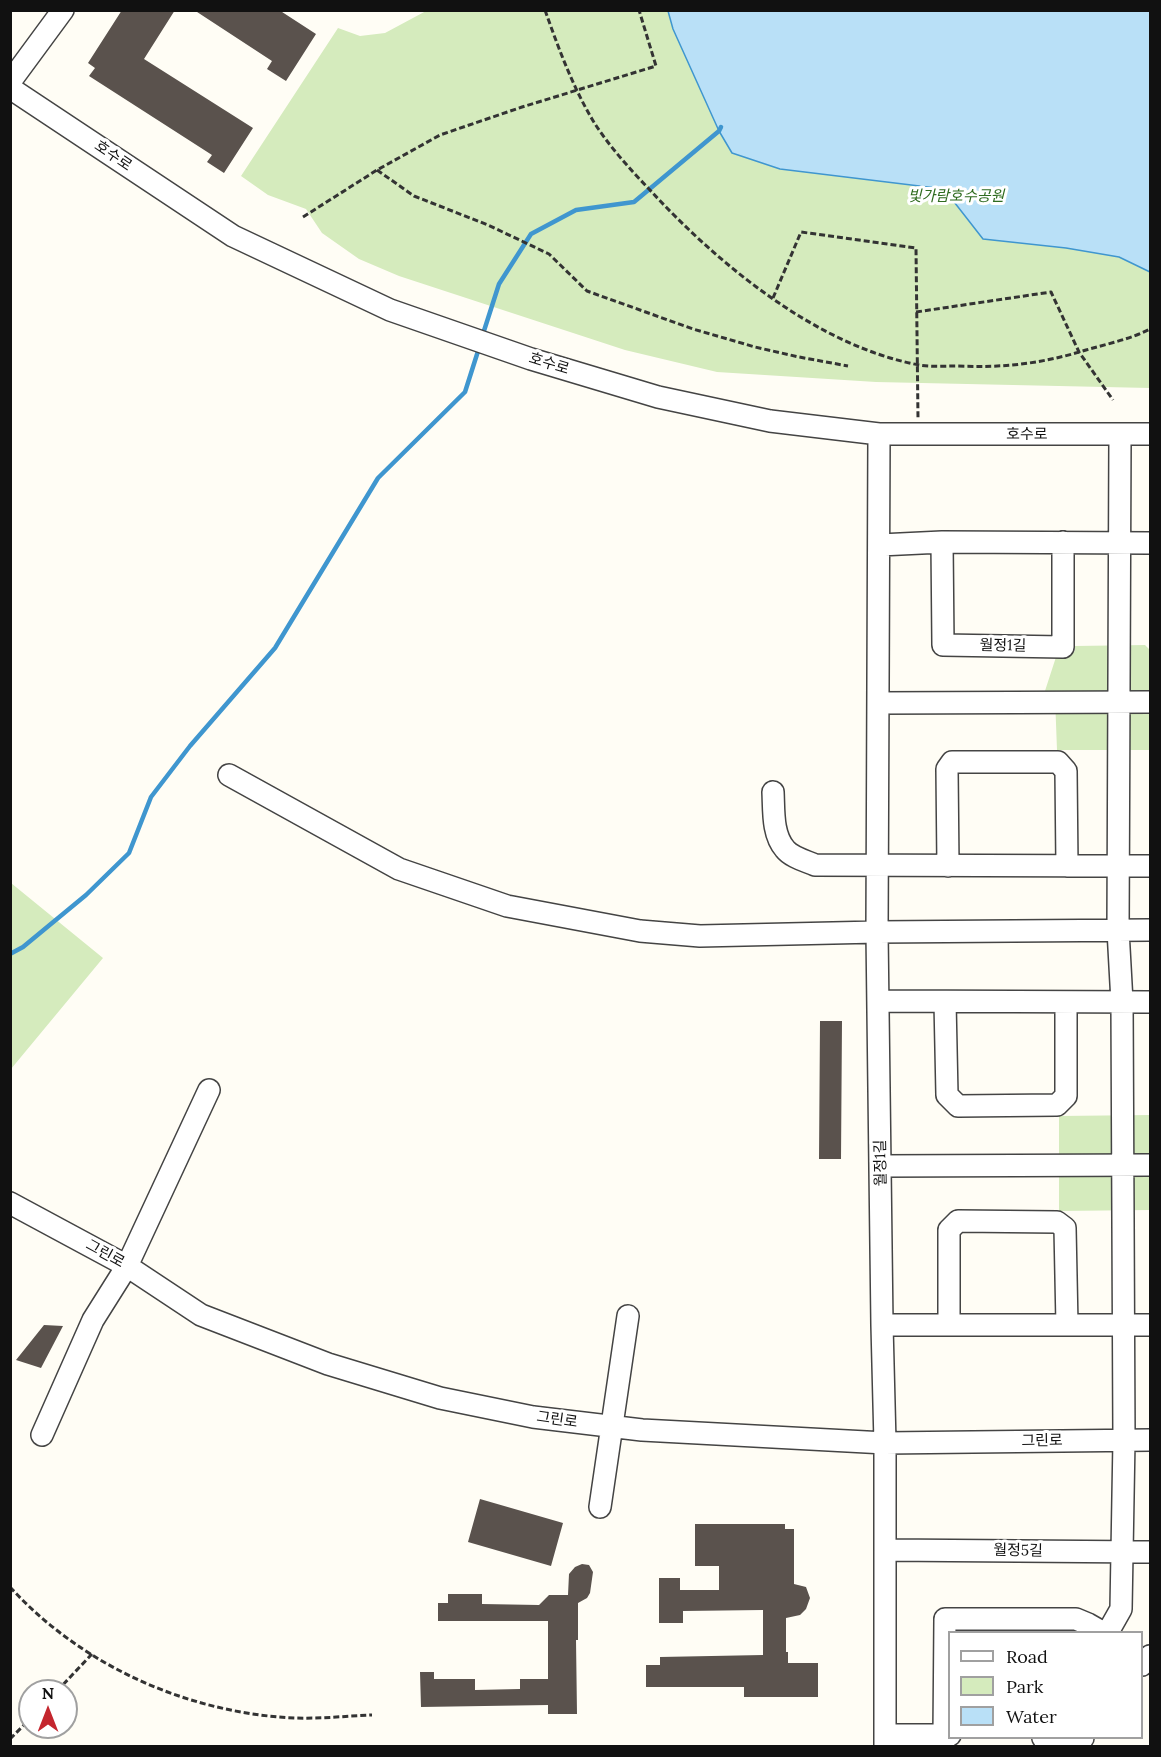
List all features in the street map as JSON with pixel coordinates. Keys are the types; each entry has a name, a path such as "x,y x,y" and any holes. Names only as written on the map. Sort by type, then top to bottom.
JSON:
{"street":[{"path":"10,82 63,10"},
{"name":"호수로","path":"10,88 233,237 390,310 531,359 658,397 770,421 879,434 1150,434"},
{"name":"월정1길","path":"879,434 877,932 885,1443"},
{"path":"1109,1631 1122,1609 1124,1440 1122,1002 1118,930 1120,435"},
{"path":"880,545 942,542 1150,543"},
{"name":"월정1길","path":"942,542 943,645 1063,647 1063,542"},
{"path":"878,703 1150,702"},
{"path":"948,866 947,769 952,762 1058,762 1066,771 1067,866"},
{"path":"229,775 399,869 507,906 640,931 700,936 1150,930"},
{"path":"773,792 775,828 784,849 815,865 1150,866"},
{"path":"878,1001 1150,1002"},
{"path":"945,1002 947,1095 958,1106 1057,1105 1066,1096 1066,1002"},
{"path":"42,1435 93,1320 127,1266 209,1090"},
{"path":"882,1166 1150,1165"},
{"name":"그린로","path":"10,1203 127,1266 201,1314 339,1368 440,1398 533,1417 612,1427 885,1443 1150,1440"},
{"path":"949,1325 949,1230 958,1221 1057,1222 1065,1228 1067,1325"},
{"path":"600,1507 628,1316"},
{"path":"882,1325 1150,1325"},
{"path":"885,1443 885,1741 947,1735 945,1619 1076,1619 1100,1631"},
{"name":"월정5길","path":"885,1550 1150,1552"},
{"path":"1047,1739 1061,1746"}],"path":[{"path":"545,10 557,45 577,90 593,120 627,165 676,219 717,256 773,298 837,337 868,350 916,364 999,368 1061,358 1150,329"},
{"path":"303,217 440,135 656,66 639,10"},
{"path":"377,171 414,196 488,225 549,254 587,291 693,329 755,347 848,366"},
{"path":"773,298 801,232 916,248 918,435"},
{"path":"916,312 1051,292 1079,352 1113,400"},
{"path":"10,1587 46,1621 92,1654 158,1689 221,1708 296,1718 372,1715"},
{"path":"68,1679 92,1654"}],"green space":[{"name":"빛가람호수공원","path":"426,11 1150,11 1150,388 876,382 717,372 625,350 399,276 359,259 322,233 306,209 268,195 241,176 338,28 360,36 385,33"},
{"path":"1145,645 1150,650 1150,750 1057,750 1055,697 1044,694 1056,657 1070,655 1075,651 1075,646"},
{"path":"11,883 103,958 11,1069"},
{"path":"1150,1115 1150,1210 1059,1211 1059,1116"}],"water":[{"path":"668,11 1150,11 1150,272 1119,257 1066,248 983,239 944,189 780,169 732,153 719,131 673,29"}],"building":[{"path":"122,10 175,10 144,59 253,128 224,173 207,162 212,155 89,76 95,68 88,63"},
{"path":"194,10 279,10 316,34 286,81 267,69 272,61"},
{"path":"820,1021 842,1021 841,1159 819,1159"},
{"path":"44,1325 63,1326 41,1368 16,1360"},
{"path":"480,1499 563,1523 551,1566 468,1542"},
{"path":"695,1524 785,1524 785,1529 794,1529 794,1584 806,1587 810,1598 806,1609 800,1615 786,1618 786,1652 788,1652 788,1663 818,1663 818,1697 744,1697 744,1687 646,1687 646,1665 660,1665 660,1657 763,1655 763,1610 683,1611 683,1623 659,1623 659,1578 680,1578 680,1590 719,1590 719,1566 695,1566"},
{"path":"582,1564 589,1565 593,1572 590,1593 587,1598 578,1603 577,1714 548,1714 548,1705 421,1707 420,1672 434,1672 434,1679 475,1679 475,1690 520,1689 520,1679 548,1679 548,1621 438,1621 438,1603 448,1603 448,1594 482,1594 482,1604 539,1605 549,1595 568,1595 569,1574 575,1567"}],"waterway":[{"path":"482,337 499,284 531,234 576,210 634,202 721,127"},
{"path":"10,954 23,947 86,895 129,853 151,797 190,746 275,648 378,478 465,392 479,348"}]}
